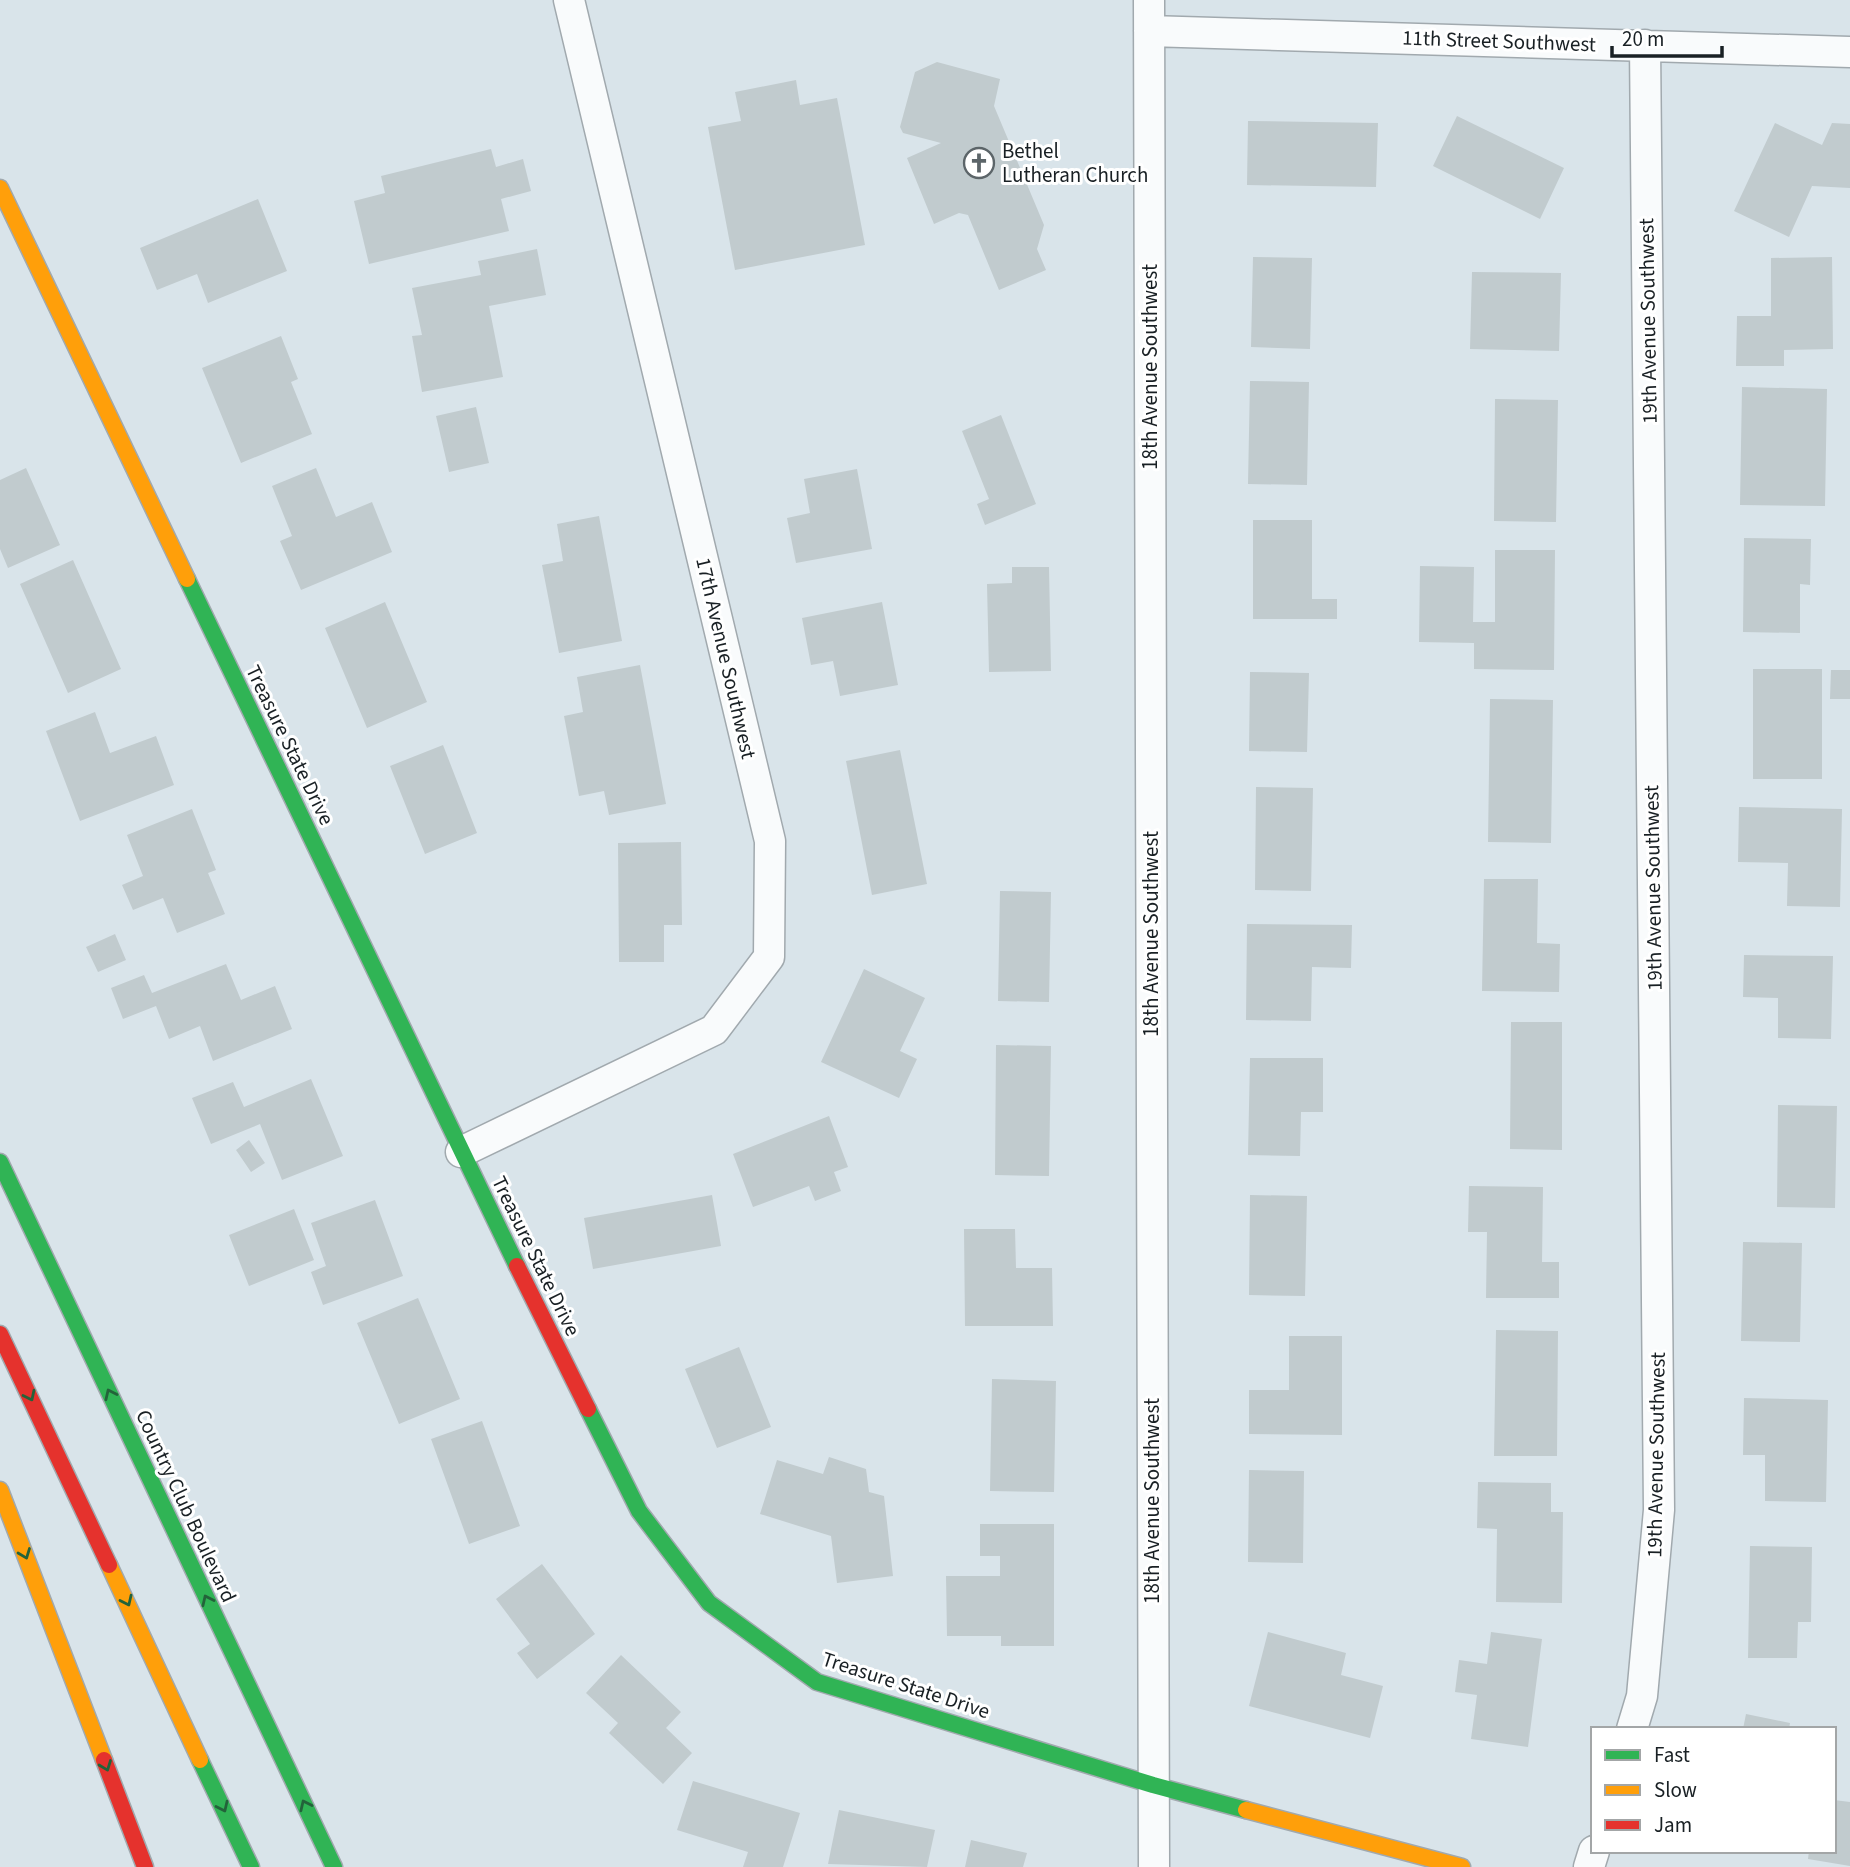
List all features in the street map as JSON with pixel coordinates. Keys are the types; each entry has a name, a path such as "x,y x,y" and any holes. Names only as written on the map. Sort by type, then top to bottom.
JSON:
{"main road":[{"name":"Treasure State Drive","path":"0,188 461,1152 639,1511 709,1603 817,1682 1153,1785 1462,1867"},
{"name":"Country Club Boulevard","path":"0,1162 334,1867"},
{"path":"0,1334 251,1867"},
{"path":"0,1490 145,1867"}],"street":[{"name":"17th Avenue Southwest","path":"461,1152 714,1030 769,957 770,841 569,0"},
{"name":"18th Avenue Southwest","path":"1149,0 1154,1867"},
{"name":"11th Street Southwest","path":"1149,31 1850,52"},
{"name":"19th Avenue Southwest","path":"1633,1727 1642,1696 1659,1510 1645,45"}],"building":[{"path":"937,62 1000,79 994,106 1044,225 1037,249 1046,270 999,290 968,215 959,213 934,224 907,158 941,143 903,133 900,127 915,72"},
{"path":"796,80 800,105 837,98 865,245 735,270 708,127 741,121 735,92"},
{"path":"1457,116 1564,168 1540,219 1433,166"},
{"path":"1248,121 1378,123 1376,187 1247,185"},
{"path":"1775,123 1822,145 1832,123 1850,124 1850,188 1812,186 1789,237 1734,211"},
{"path":"491,149 496,167 523,159 531,191 501,199 509,231 369,264 354,201 385,193 381,176"},
{"path":"258,199 287,271 208,303 197,274 157,290 140,248"},
{"path":"537,249 546,295 489,306 503,377 422,392 412,336 422,335 412,288 481,275 478,261"},
{"path":"1253,257 1312,258 1310,349 1251,347"},
{"path":"1832,257 1833,349 1784,350 1784,366 1736,366 1737,316 1771,316 1771,258"},
{"path":"1472,272 1561,273 1559,351 1470,349"},
{"path":"281,336 298,379 291,382 312,434 241,463 202,368"},
{"path":"1250,381 1309,382 1307,485 1248,484"},
{"path":"1742,387 1827,389 1825,506 1740,505"},
{"path":"1495,399 1558,400 1556,522 1494,521"},
{"path":"476,407 489,463 449,472 436,416"},
{"path":"1001,415 1036,504 985,525 977,504 989,499 962,431"},
{"path":"26,468 60,545 8,568 0,549 0,480"},
{"path":"316,468 336,517 372,502 392,552 301,590 280,541 292,536 272,486"},
{"path":"857,469 872,549 796,563 787,518 810,513 804,479"},
{"path":"599,516 622,641 559,653 542,565 563,561 557,524"},
{"path":"1253,520 1312,520 1312,599 1337,599 1337,619 1253,619"},
{"path":"1744,538 1811,539 1810,585 1800,584 1800,633 1743,632"},
{"path":"1495,550 1555,550 1554,670 1474,669 1474,643 1419,642 1420,566 1474,567 1473,622 1495,622"},
{"path":"73,560 121,669 68,693 20,584"},
{"path":"1012,567 1049,567 1051,671 989,672 987,584 1012,583"},
{"path":"385,602 427,702 367,728 325,628"},
{"path":"882,602 898,685 840,696 833,661 811,665 802,618"},
{"path":"640,665 666,804 609,815 604,791 579,796 564,716 583,712 577,677"},
{"path":"1753,669 1822,669 1822,779 1753,779"},
{"path":"1831,670 1850,670 1850,699 1830,699"},
{"path":"1250,672 1309,673 1307,752 1249,751"},
{"path":"1490,699 1553,700 1551,843 1488,842"},
{"path":"95,712 110,753 156,736 174,785 80,821 46,731"},
{"path":"443,745 477,833 425,854 390,766"},
{"path":"900,750 927,884 872,895 846,761"},
{"path":"1256,787 1313,788 1311,891 1255,890"},
{"path":"1739,807 1842,809 1840,907 1787,906 1788,863 1738,862"},
{"path":"192,809 216,870 208,873 225,914 177,933 163,898 133,910 122,885 143,876 127,835"},
{"path":"681,842 682,925 664,925 664,962 619,962 618,843"},
{"path":"1484,879 1538,879 1537,943 1560,944 1559,992 1482,991"},
{"path":"1000,891 1051,892 1049,1002 998,1001"},
{"path":"1247,924 1352,925 1351,968 1312,967 1311,1021 1246,1020"},
{"path":"115,934 126,960 98,972 86,947"},
{"path":"1744,955 1833,956 1831,1039 1778,1038 1778,998 1743,997"},
{"path":"226,964 241,1000 275,986 292,1029 213,1061 200,1026 169,1039 156,1006 123,1019 111,988 144,975 152,993"},
{"path":"864,969 925,998 900,1051 917,1059 899,1098 821,1062"},
{"path":"1511,1022 1562,1022 1562,1150 1510,1149"},
{"path":"996,1045 1051,1046 1049,1176 995,1175"},
{"path":"1250,1058 1323,1058 1323,1112 1301,1112 1300,1156 1248,1155"},
{"path":"311,1079 343,1156 282,1180 260,1124 211,1144 192,1098 233,1082 244,1107"},
{"path":"1778,1105 1837,1106 1835,1208 1777,1207"},
{"path":"829,1116 848,1167 834,1172 841,1191 815,1201 809,1186 753,1207 733,1154"},
{"path":"249,1140 265,1163 251,1172 236,1150"},
{"path":"1469,1186 1543,1187 1542,1262 1559,1262 1559,1298 1486,1298 1487,1232 1468,1232"},
{"path":"712,1195 721,1246 593,1269 584,1218"},
{"path":"1250,1195 1307,1196 1305,1296 1249,1295"},
{"path":"375,1200 403,1276 323,1305 311,1272 326,1266 311,1223"},
{"path":"294,1209 314,1260 249,1286 229,1235"},
{"path":"964,1229 1015,1229 1016,1268 1052,1268 1053,1326 965,1326"},
{"path":"1743,1242 1802,1243 1800,1342 1741,1341"},
{"path":"418,1298 460,1399 399,1424 357,1323"},
{"path":"1496,1330 1558,1331 1557,1456 1494,1456"},
{"path":"1289,1336 1342,1336 1342,1435 1249,1434 1249,1390 1289,1390"},
{"path":"739,1347 771,1427 717,1448 685,1369"},
{"path":"992,1379 1056,1381 1054,1492 990,1491"},
{"path":"1744,1398 1828,1400 1826,1502 1765,1501 1765,1455 1743,1455"},
{"path":"482,1421 520,1526 469,1544 431,1439"},
{"path":"829,1457 866,1469 869,1492 884,1496 893,1576 837,1583 831,1536 760,1514 777,1460 823,1474"},
{"path":"1249,1470 1304,1471 1303,1563 1248,1562"},
{"path":"1478,1482 1551,1483 1551,1512 1563,1512 1562,1603 1496,1602 1497,1529 1477,1528"},
{"path":"980,1524 1054,1524 1054,1646 1001,1646 1001,1636 947,1636 946,1576 1000,1576 1000,1556 980,1556"},
{"path":"1750,1546 1812,1547 1811,1622 1798,1622 1797,1658 1748,1658"},
{"path":"542,1564 595,1634 537,1679 517,1653 530,1644 496,1599"},
{"path":"1268,1632 1346,1653 1341,1675 1383,1686 1370,1738 1249,1706"},
{"path":"1491,1632 1542,1639 1528,1747 1471,1739 1477,1695 1455,1692 1459,1660 1487,1664"},
{"path":"621,1655 681,1712 666,1728 692,1753 663,1784 609,1733 618,1723 586,1693"},
{"path":"1746,1714 1790,1723 1789,1727 1743,1727"},
{"path":"693,1781 800,1813 783,1867 743,1867 748,1852 677,1830"},
{"path":"1836,1800 1850,1802 1850,1866 1808,1859 1809,1853 1836,1853"},
{"path":"839,1810 935,1830 927,1867 828,1864"},
{"path":"971,1840 1027,1853 1023,1867 965,1867"}],"traffic: fast":[{"path":"187,579 517,1266"},
{"path":"0,1162 334,1867"},
{"path":"588,1409 639,1511 709,1603 817,1682 1153,1785 1246,1810"},
{"path":"200,1760 251,1867"}],"traffic: slow":[{"path":"0,188 187,579"},
{"path":"0,1490 104,1760"},
{"path":"109,1565 200,1760"},
{"path":"1246,1810 1462,1867"}],"traffic: jam":[{"path":"517,1266 588,1409"},
{"path":"0,1334 109,1565"},
{"path":"104,1760 145,1867"}],"place":[{"name":"Bethel Lutheran Church","path":"979,163"}]}
